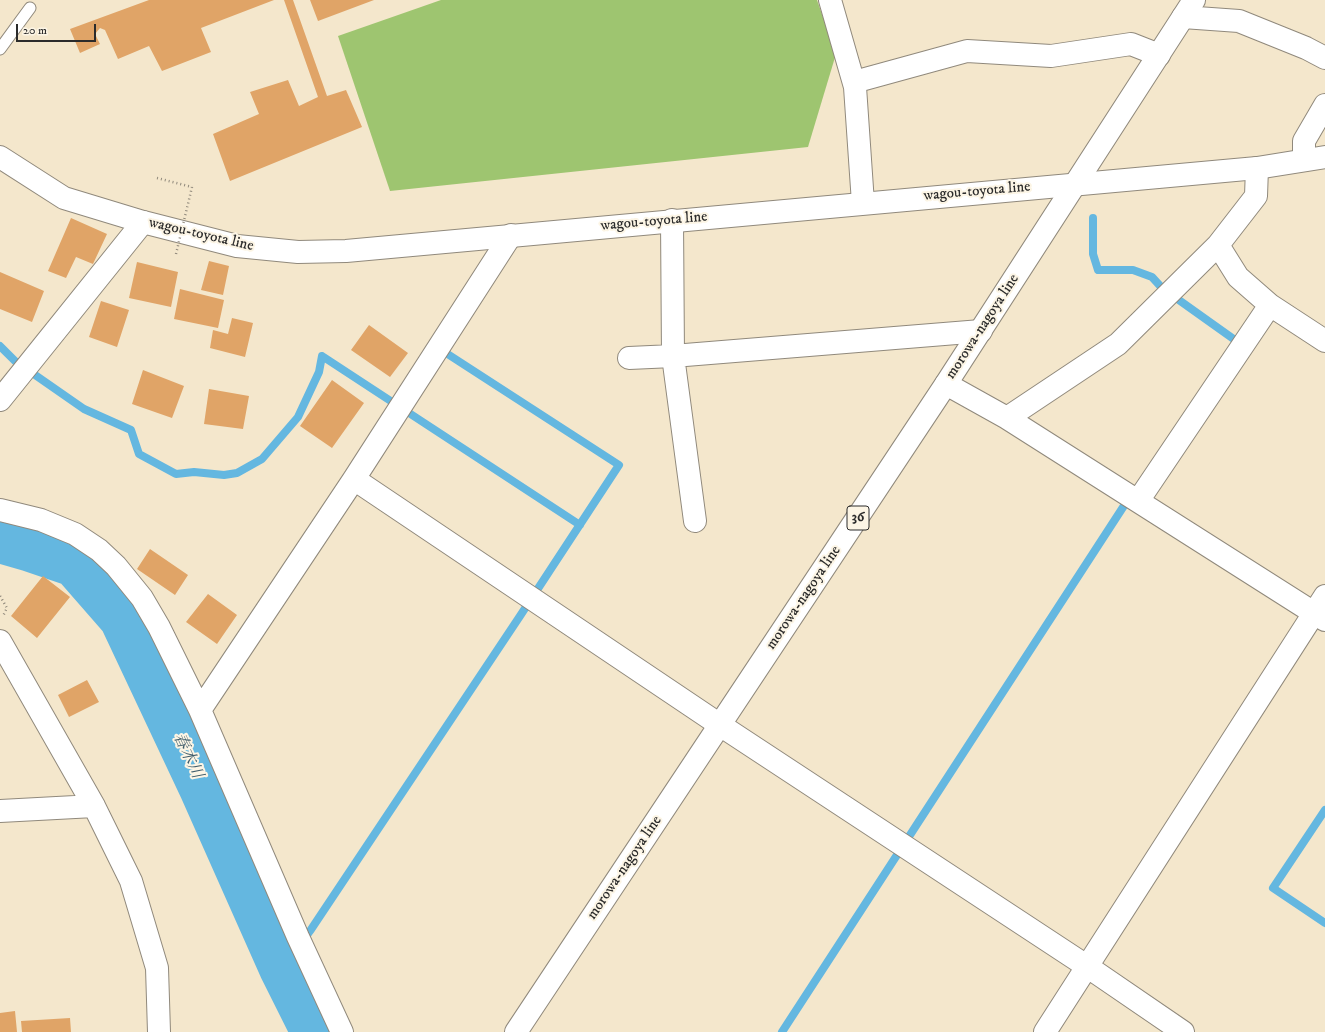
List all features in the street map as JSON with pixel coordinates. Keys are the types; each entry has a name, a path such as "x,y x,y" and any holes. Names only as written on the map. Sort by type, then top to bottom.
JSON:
{"street":[{"path":"830,0 854,82 864,203"},
{"path":"1188,8 1239,21 1306,48 1325,58"},
{"name":"morowa-nagoya line","path":"516,1032 981,331 1188,8"},
{"path":"854,82 967,51 1051,56 1131,44 1159,55"},
{"path":"1304,160 1304,141 1325,105"},
{"name":"wagou-toyota line","path":"0,157 64,198 143,222 237,246 298,252 346,251 1076,183 1257,168 1325,157"},
{"path":"1007,418 1118,344 1218,245 1256,196 1257,168"},
{"path":"672,220 673,356 695,521"},
{"path":"0,400 143,222"},
{"path":"200,710 354,479 511,235"},
{"path":"1218,245 1238,277 1270,305 1325,341"},
{"path":"1138,501 1270,305"},
{"path":"629,358 673,356 981,331"},
{"path":"946,384 1007,418 1138,501 1321,610 1045,1032"},
{"path":"354,479 720,725 1088,967 1183,1032"},
{"path":"0,510 41,520 75,534 99,550 116,566 142,598 159,627 200,710 298,937 342,1032"},
{"path":"0,641 94,806 131,881 157,968 159,1032"},
{"path":"0,811 94,806"}],"lane":[{"path":"0,49 30,8"}],"path":[{"path":"157,178 192,187 176,254"},
{"path":"0,596 7,608 0,622"}],"green space":[{"path":"441,0 817,0 836,54 808,147 390,191 338,36"}],"building":[{"path":"149,0 274,0 201,28 211,52 162,71 149,46 118,59 105,30 100,28 95,34 100,44 80,53 70,29"},
{"path":"284,0 293,0 327,96 346,90 362,127 230,181 213,134 259,114 250,92 288,80 299,106 318,97"},
{"path":"310,0 374,0 318,21"},
{"path":"71,218 107,234 93,264 76,257 66,278 48,271"},
{"path":"209,261 229,266 223,295 201,290"},
{"path":"137,262 178,272 171,307 129,298"},
{"path":"0,272 44,291 32,322 0,309"},
{"path":"180,289 224,300 218,328 174,319"},
{"path":"101,301 129,310 117,347 89,337"},
{"path":"232,318 253,323 245,357 210,348 213,330 228,334"},
{"path":"369,325 408,353 390,377 351,350"},
{"path":"143,370 184,386 172,418 132,404"},
{"path":"332,380 364,403 332,448 300,426"},
{"path":"209,389 249,396 243,429 204,424"},
{"path":"150,549 188,575 175,595 137,569"},
{"path":"43,576 70,597 37,638 11,616"},
{"path":"208,594 237,615 217,644 186,622"},
{"path":"87,680 99,702 69,717 58,695"},
{"path":"15,1011 17,1032 0,1032 0,1013"},
{"path":"70,1018 71,1032 22,1032 21,1021"}],"waterway":[{"path":"1093,218 1093,254 1098,270 1133,270 1152,277 1162,288 1235,340"},
{"path":"0,346 15,361 84,409 131,430 139,454 176,474 194,472 224,475 237,473 262,459 298,417 319,372 322,356 580,525"},
{"path":"283,968 310,931 619,465 446,353"},
{"path":"782,1032 1129,498"},
{"name":"春木川","path":"0,539 75,563 123,618 203,788 283,968 315,1032"},
{"path":"1325,810 1273,888 1325,923"}]}
